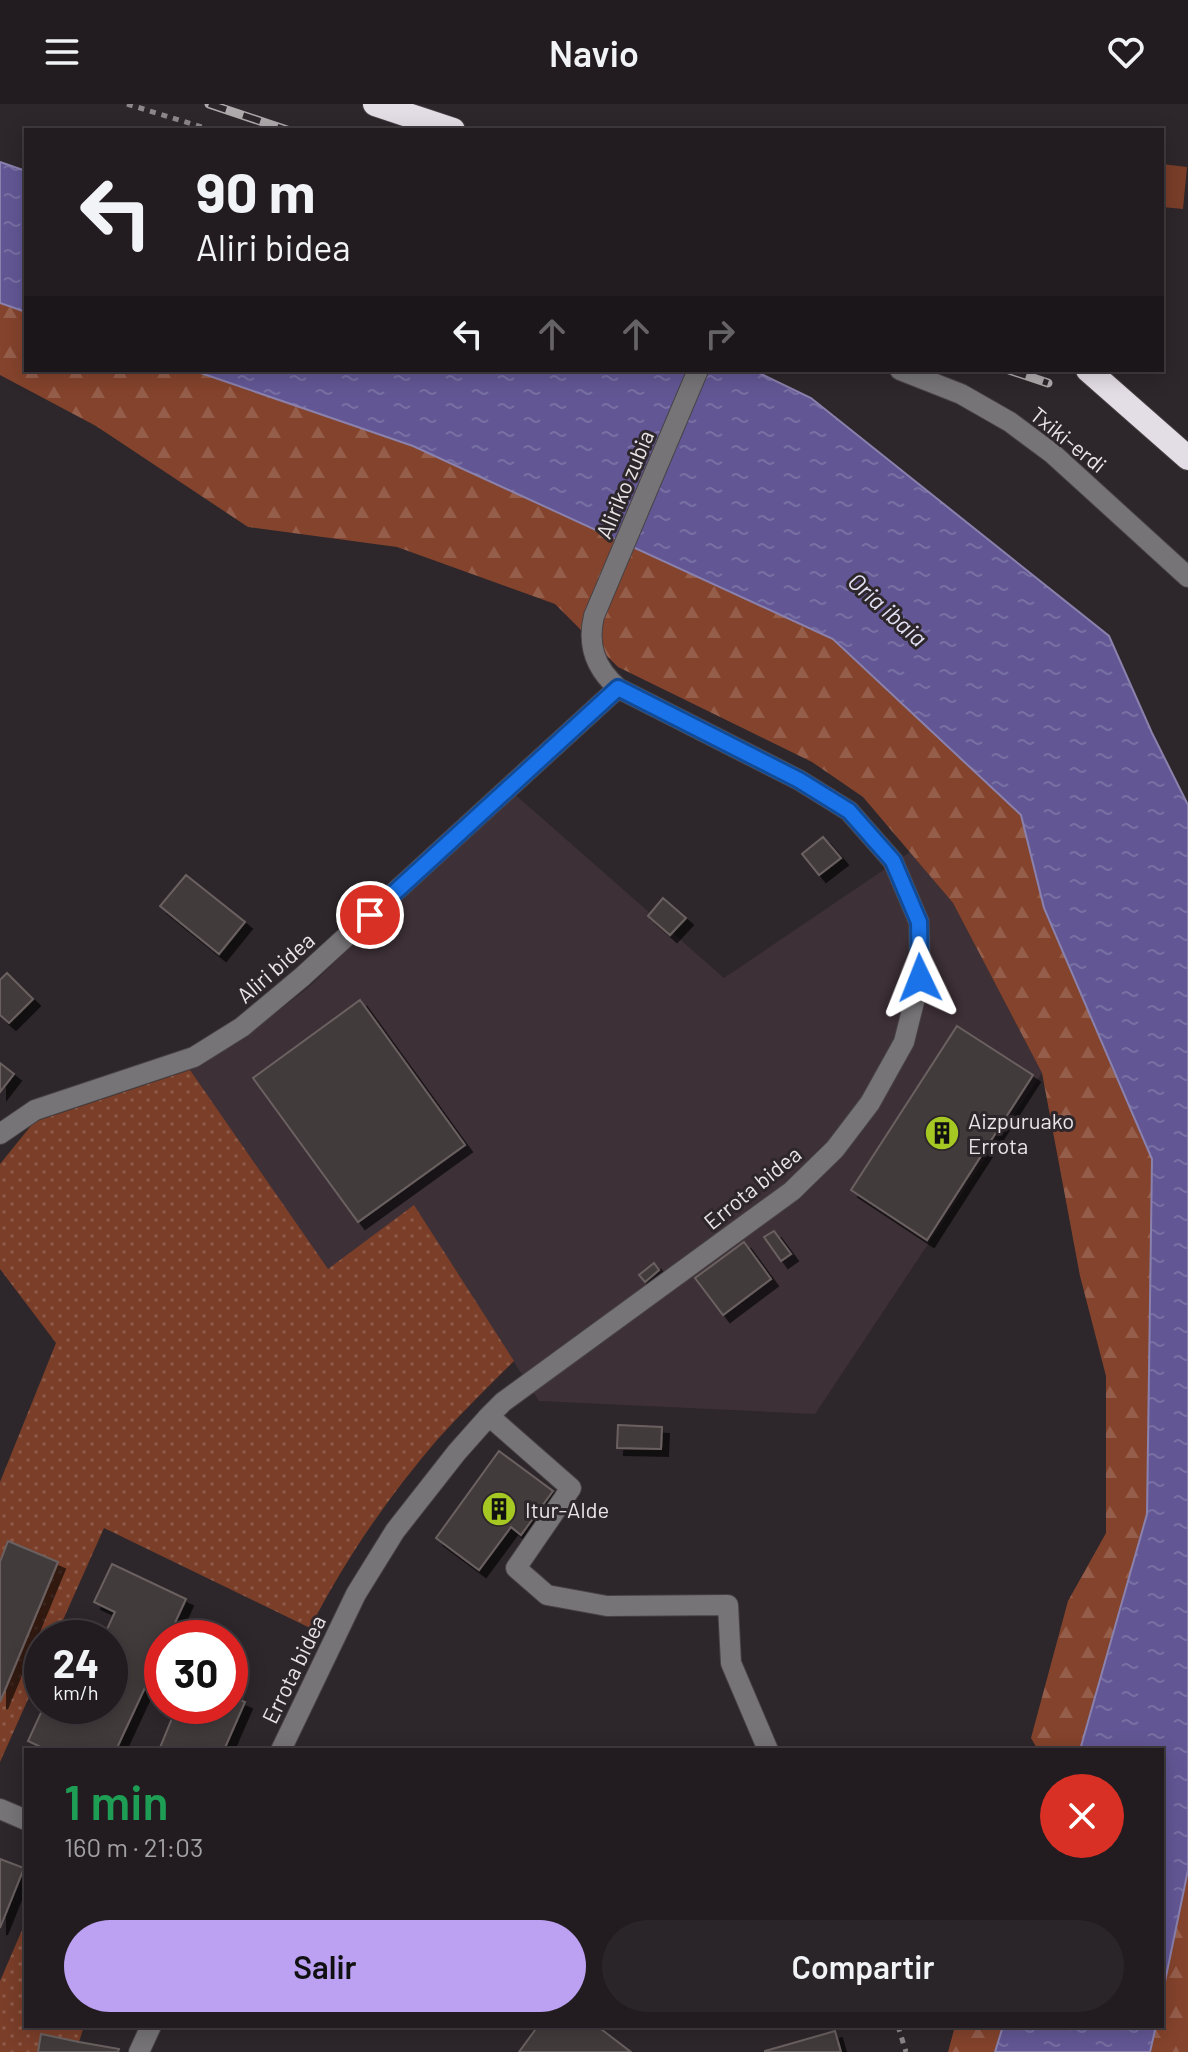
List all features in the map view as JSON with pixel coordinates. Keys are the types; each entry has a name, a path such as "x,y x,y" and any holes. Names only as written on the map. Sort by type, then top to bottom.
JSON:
{"highway":[{"path":"375,104 447,128"},
{"path":"1090,372 1188,458"}],"street":[{"name":"Aliriko zubia","path":"618,688 607,679 593,655 590,642 594,616 697,372"},
{"name":"Txiki-erdi","path":"905,372 961,394 1010,422 1053,454 1188,577"},
{"name":"Aliri bidea","path":"0,1134 35,1110 194,1057 242,1027 314,967 618,688"},
{"name":"Errota bidea","path":"282,1748 356,1594 395,1531 457,1452 503,1402 792,1191 835,1149 870,1103 904,1042 920,978 919,922 893,861 849,811 799,780 618,688"},
{"path":"489,1416 571,1488 516,1568 547,1595 607,1606 728,1605 731,1663 767,1748"},
{"path":"0,1809 24,1819"},
{"path":"139,2052 150,2028"}],"path":[{"path":"127,104 205,128"},
{"path":"899,2028 906,2052"}],"shaded area":[{"path":"1164,164 1187,167 1183,209 1164,207"},
{"path":"511,791 724,978 910,852 953,903 1042,1073 815,1414 539,1401 414,1206 328,1270 190,1070 240,1041 309,987"},
{"path":"190,1070 328,1269 414,1205 514,1361 446,1430 401,1484 352,1554 310,1628 104,1528 63,1620 24,1620 24,1708 0,1762 0,1482 56,1343 0,1269 0,1164 34,1122"},
{"path":"24,1926 24,2028 83,2028 79,2042 41,2035 38,2052 0,2052 0,1981"}],"green space":[{"path":"0,303 24,311 24,372 198,372 413,446 833,639 1021,815 1044,908 1152,1159 1147,1514 1081,1748 1037,1748 1031,1738 1068,1601 1106,1533 1106,1376 1080,1276 1042,1073 953,903 863,797 812,762 618,667 555,604 397,547 248,527 96,426 0,375"},
{"path":"1188,1870 1188,2052 1150,2052 1156,2028 1164,2028 1164,1986"},
{"path":"954,2028 1002,2028 995,2052 948,2052"}],"water":[{"path":"0,162 24,170 24,311 0,303"},
{"name":"Oria ibaia","path":"198,372 757,372 811,398 1109,636 1188,805 1188,1870 1164,1986 1164,1748 1081,1748 1147,1514 1152,1159 1044,908 1021,815 833,639 413,446"},
{"path":"1002,2028 1156,2028 1150,2052 995,2052"}],"building":[{"path":"823,837 841,858 819,875 802,854"},
{"path":"186,875 245,922 219,954 160,906"},
{"path":"663,898 686,918 670,935 648,916"},
{"path":"7,973 33,999 9,1023 0,1015 0,980"},
{"path":"360,1000 465,1145 358,1222 253,1078"},
{"name":"Aizpuruako Errota","path":"957,1026 1033,1075 927,1240 851,1190"},
{"path":"0,1063 14,1074 0,1092"},
{"path":"774,1231 791,1254 781,1261 764,1237"},
{"path":"744,1242 771,1279 723,1315 695,1278"},
{"path":"654,1263 659,1270 645,1282 639,1275"},
{"path":"618,1425 662,1427 661,1449 617,1448"},
{"name":"Itur-Alde","path":"499,1451 553,1491 521,1535 511,1527 479,1570 436,1538"},
{"path":"8,1541 58,1562 34,1620 24,1620 24,1644 0,1702 0,1562"},
{"path":"112,1564 186,1599 176,1620 144,1620 144,1690 117,1748 43,1748 28,1741 36,1724 128,1724 128,1620 111,1620 115,1612 94,1602"},
{"path":"170,1724 235,1724 225,1748 160,1748"},
{"path":"0,1859 24,1868 0,1928"},
{"path":"537,2028 600,2028 631,2052 519,2052"},
{"path":"835,2031 841,2052 765,2052 765,2051"},
{"path":"41,2034 119,2049 118,2052 38,2052"}],"railway":[{"path":"209,104 281,128"},
{"path":"1015,372 1048,383"}],"place":[{"name":"Aizpuruako Errota","path":"942,1133"},
{"name":"Itur-Alde","path":"499,1509"}],"route":[{"path":"370,915 618,688 799,780 849,811 893,861 919,922 920,978"}]}
